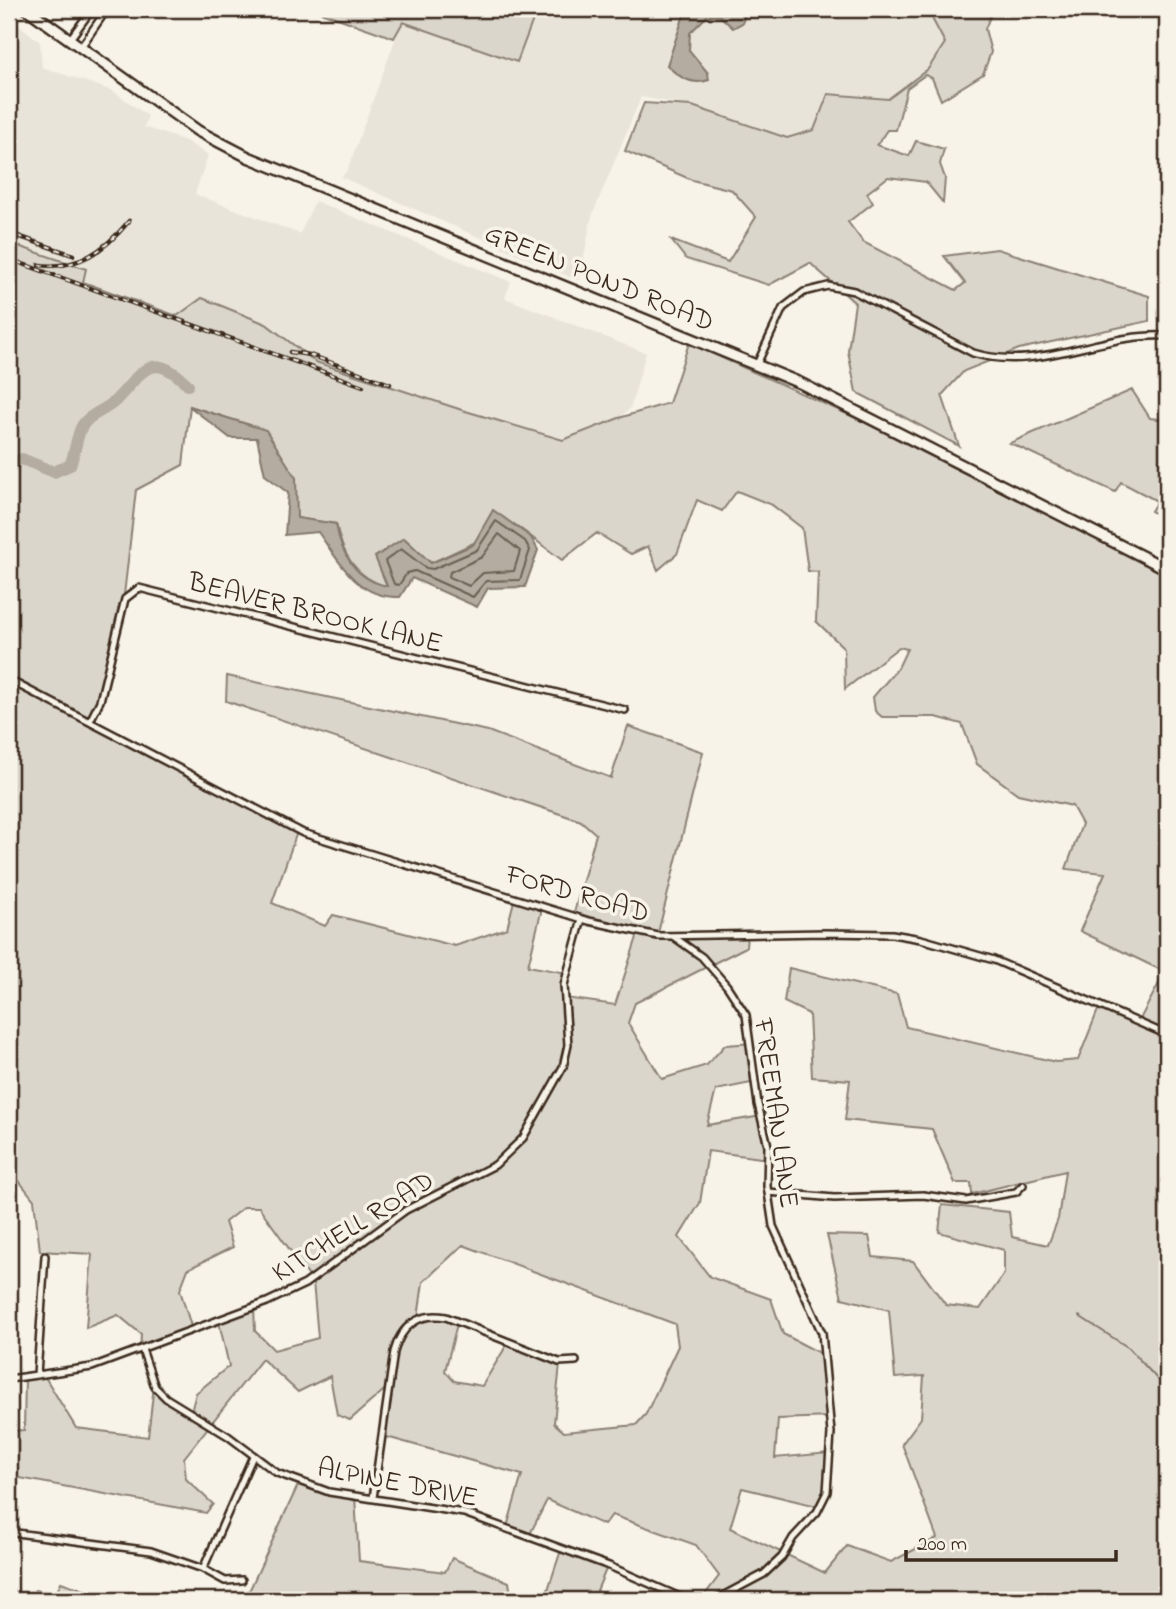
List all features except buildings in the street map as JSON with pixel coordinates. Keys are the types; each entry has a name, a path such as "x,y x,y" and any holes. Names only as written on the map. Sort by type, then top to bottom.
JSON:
{"main road":[{"name":"GREEN POND ROAD","path":"27,9 198,131 248,157 757,364 844,404 1167,569"}],"street":[{"path":"70,39 92,9"},
{"path":"81,47 107,9"},
{"path":"757,364 783,308 804,292 817,287 854,291 974,353 995,359 1027,358 1140,337 1167,336"},
{"name":"BEAVER BROOK LANE","path":"90,721 100,701 125,599 139,589 625,710"},
{"name":"FORD ROAD","path":"9,680 253,810 303,833 582,919 634,932 671,936 825,933 892,934 921,939 995,960 1163,1033"},
{"name":"KITCHELL ROAD","path":"9,1379 92,1367 267,1302 305,1284 394,1217 485,1172 514,1149 538,1114 566,1057 564,985 582,919"},
{"name":"FREEMAN LANE","path":"671,936 702,957 746,1015 758,1104 768,1146 768,1192 773,1226 822,1333 831,1433 827,1492 817,1512 793,1538 782,1557 764,1574 715,1600"},
{"path":"768,1192 834,1198 923,1195 965,1201 1016,1192 1023,1185"},
{"path":"37,1375 45,1256"},
{"path":"373,1498 394,1352 402,1331 412,1321 429,1316 446,1317 559,1362 576,1361"},
{"name":"ALPINE DRIVE","path":"142,1349 155,1387 166,1398 277,1473 329,1492 464,1513 609,1566 687,1600"},
{"path":"203,1569 253,1455"},
{"path":"9,1532 151,1551 203,1569 225,1581 242,1580"},
{"path":"9,1592 18,1600"}],"shaded area":[{"path":"312,9 537,9 517,62 403,22 394,38"},
{"path":"537,9 927,9 945,43 928,69 888,99 829,94 814,130 787,138 692,106 641,97 592,216 579,281 341,177 347,171 402,21 517,62"},
{"path":"927,9 993,9 985,29 991,52 983,74 941,100 932,78 925,75 907,88 896,130 887,130 877,145 909,156 916,141 944,149 940,164 945,178 943,203 926,182 888,177 867,193 873,203 848,222 863,242 956,290 965,283 944,256 997,249 1149,296 1149,321 1019,349 964,371 942,395 959,446 856,392 848,351 855,303 810,263 769,285 686,259 671,240 728,262 756,217 732,190 692,180 625,151 644,103 692,106 787,138 814,130 828,94 888,99 928,69 945,43"},
{"path":"9,17 40,42 42,67 113,91 148,116 144,127 186,141 208,155 195,194 300,234 315,201 511,282 505,298 646,353 630,409 619,418 563,440 316,362 266,324 203,298 177,317 83,282 85,268 9,243"},
{"path":"9,243 86,269 83,282 177,316 202,298 266,324 316,362 563,440 619,418 669,403 689,343 898,437 1167,574 1167,1600 701,1600 719,1576 696,1545 612,1515 604,1525 547,1500 529,1536 507,1527 522,1475 383,1436 391,1384 350,1420 337,1415 330,1376 298,1392 262,1359 184,1458 186,1479 213,1504 206,1513 9,1476 9,1431 24,1430 25,1379 45,1377 76,1428 148,1437 154,1385 191,1412 196,1393 229,1366 219,1322 254,1307 255,1331 274,1350 318,1338 313,1282 259,1207 244,1207 225,1222 233,1247 188,1269 180,1290 193,1333 140,1353 141,1334 118,1315 86,1328 92,1254 40,1251 34,1200 19,1181 9,1179","holes":["190,406 265,430 296,478 296,518 336,524 342,546 352,564 367,578 388,587 376,557 404,538 431,563 514,524 562,560 597,533 631,554 648,546 658,570 677,554 697,500 722,511 737,491 772,505 802,528 808,571 818,572 816,621 844,648 845,689 899,647 907,649 898,668 873,697 875,711 882,717 936,717 962,724 977,764 1018,794 1072,806 1082,824 1066,869 1105,873 1080,931 1165,972 1138,1023 1100,1005 1078,1060 1056,1062 906,1027 897,994 789,968 784,1002 809,1014 812,1077 850,1080 845,1120 932,1129 955,1183 971,1183 972,1194 1065,1171 1058,1219 1048,1245 1012,1237 1009,1212 942,1205 939,1232 1004,1250 1004,1274 980,1309 946,1305 913,1261 873,1257 869,1236 827,1235 842,1298 889,1310 895,1378 924,1376 921,1418 902,1444 937,1538 891,1562 847,1546 825,1573 730,1528 742,1488 821,1507 829,1453 775,1458 778,1419 831,1417 825,1356 783,1334 771,1299 710,1277 679,1237 700,1203 708,1151 769,1159 762,1116 707,1125 716,1090 756,1082 754,1043 725,1045 707,1065 662,1079 628,1023 635,1003 746,947 747,935 657,937 703,752 628,726 611,778 488,731 227,676 226,701 581,821 596,834 573,916 638,934 615,1005 565,998 567,973 528,966 543,904 515,897 507,928 455,946 333,915 325,926 272,903 297,832 90,724 124,595 136,490 183,465","463,1245 675,1324 678,1346 646,1414 636,1425 564,1432 554,1423 560,1364 508,1343 482,1386 454,1381 445,1371 458,1320 418,1318 423,1282"]},
{"path":"1132,390 1150,418 1167,420 1167,521 1151,511 1157,501 1121,482 1115,492 1010,443"},
{"path":"299,1483 355,1497 359,1561 445,1572 452,1558 509,1582 511,1595 545,1599 561,1550 607,1567 593,1600 245,1600"},
{"path":"61,1582 113,1600 29,1600 35,1590 56,1594"}],"water":[{"path":"686,9 741,9 745,16 742,23 733,28 720,16 707,16 690,33 689,50 708,73 709,80 703,82 686,79 667,65"},
{"path":"189,406 266,430 296,478 297,518 336,524 342,546 352,564 376,583 387,586 375,557 404,538 431,563 473,545 493,510 531,537 538,550 525,587 488,588 477,607 412,578 400,597 373,592 352,577 318,532 285,535 288,493 265,475 257,438 230,438"}],"waterway":[{"path":"9,462 22,459 54,472 70,465 84,423 115,401 147,369 155,366 164,368 188,385"},
{"path":"1079,1316 1129,1348 1158,1380 1167,1374"}],"railway":[{"path":"39,265 66,264 90,256 110,241 129,221"},
{"path":"9,233 73,255"},
{"path":"9,259 363,386"},
{"path":"290,352 310,355 390,384"}]}
